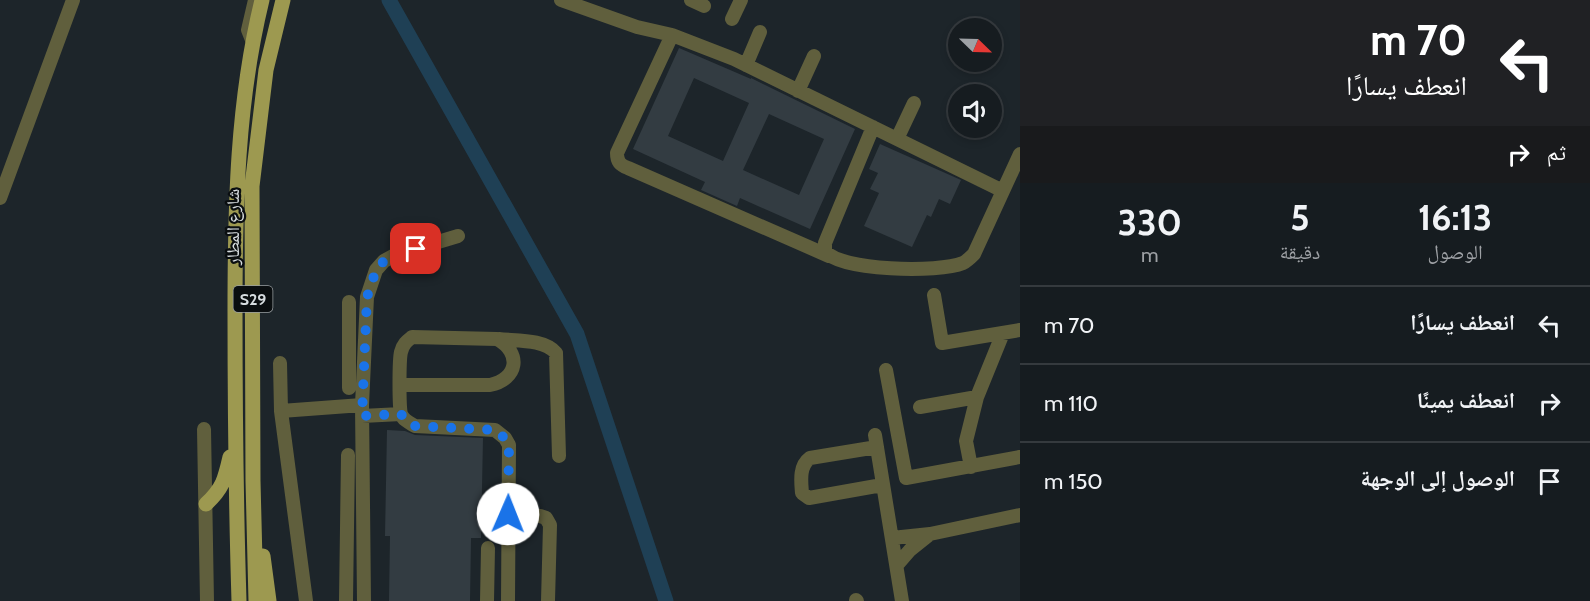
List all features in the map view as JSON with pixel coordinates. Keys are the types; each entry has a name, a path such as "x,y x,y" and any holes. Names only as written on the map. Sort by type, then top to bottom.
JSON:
{"main road":[{"name":"شارع المطار","path":"239,601 234,436 236,187 242,111 252,40 262,0"},
{"name":"شارع المطار","path":"256,601 253,481 252,186 266,70 283,0"},
{"path":"206,504 219,492 222,485 234,436"},
{"path":"253,481 269,601"}],"street":[{"path":"0,198 73,0"},
{"path":"252,40 248,30 255,0"},
{"path":"561,0 637,27 672,34 746,65 1003,191"},
{"path":"691,0 705,6"},
{"path":"732,19 741,0"},
{"path":"746,65 760,32"},
{"path":"672,34 617,153 620,165 837,261 901,270 953,266 965,262 974,254 1020,154"},
{"path":"798,90 814,57"},
{"path":"897,139 914,103"},
{"path":"829,256 825,251 825,243 873,127"},
{"path":"364,601 362,410 367,297 376,270 384,261 395,255 458,236"},
{"path":"934,295 942,343 1020,330"},
{"path":"349,302 349,388"},
{"path":"971,467 966,441 977,397 1003,333"},
{"path":"508,601 509,446 505,438 495,430 415,426 407,422 401,414 401,352 404,343 412,337 497,339 552,348 556,353 559,456"},
{"path":"401,385 502,383 508,378 514,363 512,351 497,339"},
{"path":"349,346 364,346"},
{"path":"280,363 281,411 306,601"},
{"path":"886,370 906,478 1020,457"},
{"path":"920,407 977,397"},
{"path":"281,411 362,410 401,414"},
{"path":"204,429 207,601"},
{"path":"882,485 808,498 802,493 802,470 806,460 810,458 876,441 902,601"},
{"path":"346,601 348,455"},
{"path":"508,514 540,516 546,518 550,525 548,601"},
{"path":"892,538 930,534 1020,516"},
{"path":"347,528 363,528"},
{"path":"897,565 910,550 930,534"},
{"path":"487,601 488,548"}],"building":[{"path":"679,48 751,78 855,129 810,229 740,198 737,206 701,190 705,182 633,149","holes":["694,78 749,103 723,161 668,136","769,114 824,139 799,195 743,170"]},
{"path":"880,144 961,180 950,204 939,199 931,217 927,215 912,247 864,226 879,193 870,189 878,173 869,169"},
{"path":"387,430 405,431 415,435 483,438 481,538 471,538 470,601 389,601 390,536 385,536"}],"waterway":[{"path":"389,0 577,334 666,601"}],"route":[{"path":"416,249 384,261 376,270 367,297 362,416 401,414 407,422 415,426 495,430 505,438 509,446 508,514"}]}
